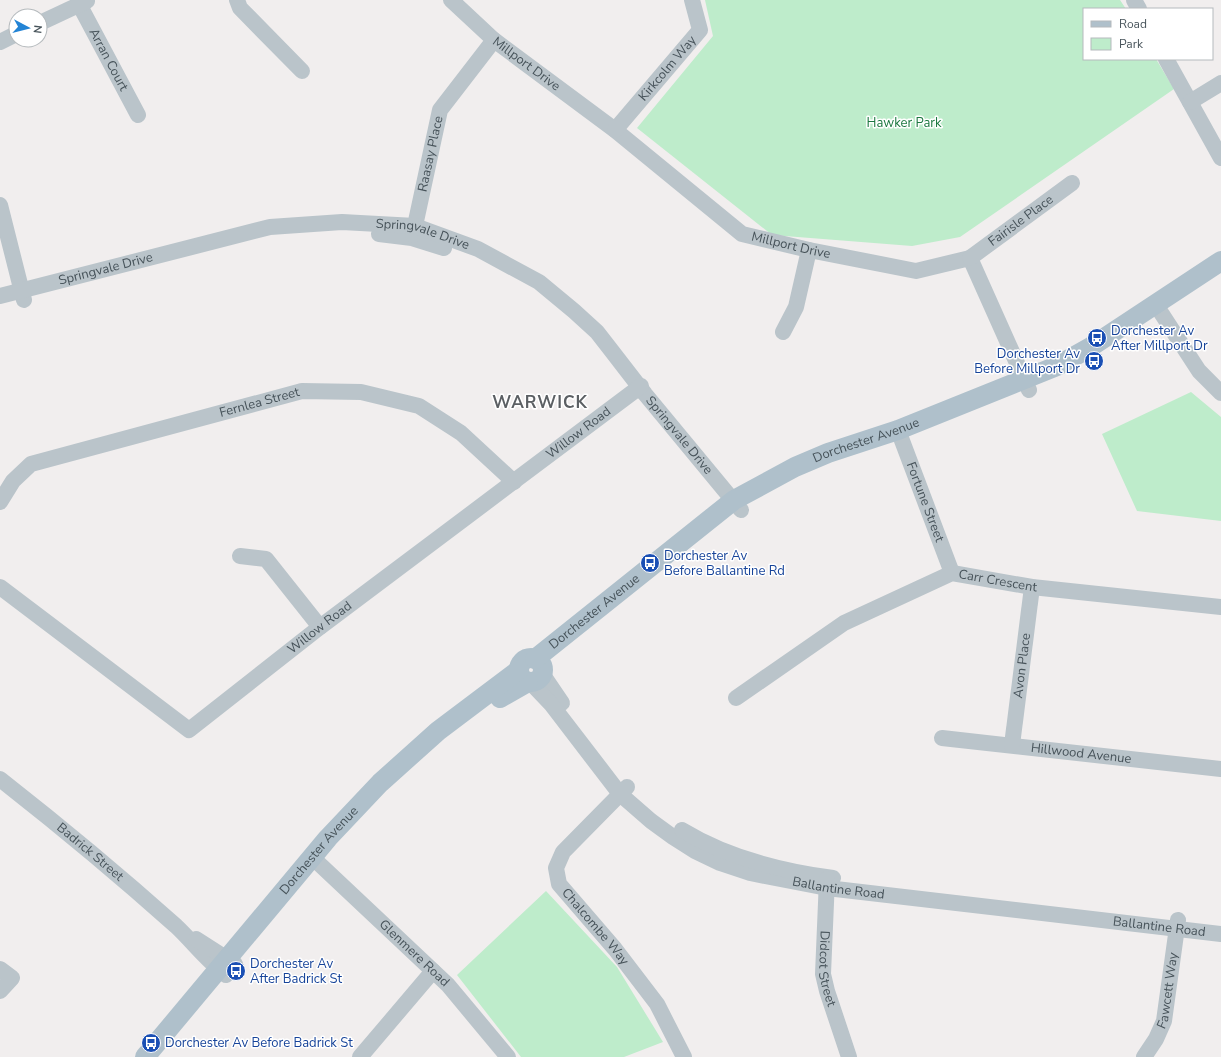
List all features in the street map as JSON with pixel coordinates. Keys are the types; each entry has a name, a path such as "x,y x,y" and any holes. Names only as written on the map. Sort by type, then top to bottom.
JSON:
{"main road":[{"name":"Dorchester Avenue","path":"1159,309 1221,261"},
{"name":"Dorchester Avenue","path":"145,1057 227,967 316,861 328,838 380,783 438,731 533,673 566,649 734,508 795,467 828,453 899,434 1027,385 1057,366 1221,274"},
{"name":"Dorchester Avenue","path":"158,1057 227,967"}],"street":[{"path":"237,0 240,8 302,71"},
{"name":"Millport Drive","path":"451,0 494,40 615,130 742,234 809,250 916,271 970,258"},
{"name":"Kirkcolm Way","path":"615,130 700,30 692,0"},
{"path":"48,19 84,2"},
{"name":"Arran Court","path":"84,2 138,115"},
{"name":"Raasay Place","path":"414,232 440,110 494,40"},
{"path":"1167,60 1221,158"},
{"path":"1190,102 1221,83"},
{"name":"Fairisle Place","path":"970,258 1072,183"},
{"path":"0,205 22,295"},
{"name":"Springvale Drive","path":"0,306 22,295 270,227 342,222 414,232 478,249 539,282 596,332 637,389 734,508"},
{"path":"783,332 796,307 809,250"},
{"path":"970,258 1027,385"},
{"name":"Springvale Drive","path":"0,296 22,295"},
{"path":"1159,309 1199,371 1221,393"},
{"name":"Willow Road","path":"0,587 189,730 320,627 637,389"},
{"name":"Fernlea Street","path":"0,502 13,481 32,464 302,391 361,392 419,406 461,433 514,482"},
{"name":"Fortune Street","path":"899,434 952,573"},
{"path":"240,556 266,559 320,627"},
{"name":"Carr Crescent","path":"736,698 844,623 952,573 1032,587 1221,607"},
{"name":"Avon Place","path":"1012,745 1032,587"},
{"name":"Ballantine Road","path":"533,673 557,696 624,790 651,821 695,851 720,863 750,873 1177,925 1221,934"},
{"name":"Hillwood Avenue","path":"942,738 1221,769"},
{"name":"Badrick Street","path":"0,779 227,967"},
{"name":"Chalcombe Way","path":"624,790 563,852 557,862 556,876 563,891 615,949 657,1004 684,1057"},
{"name":"Glenmere Road","path":"316,861 448,985 508,1057"},
{"name":"Didcot Street","path":"827,883 823,974 826,991 849,1057"},
{"name":"Ballantine Road","path":"1177,925 1221,925"},
{"name":"Fawcett Way","path":"1144,1057 1156,1039 1164,1021 1177,925"},
{"path":"0,969 12,978 0,991"},
{"path":"360,1057 433,972"}],"green space":[{"name":"Hawker Park","path":"705,0 1120,0 1125,8 1083,8 1083,60 1157,60 1174,89 960,237 912,246 772,235 637,128 713,36"},
{"path":"1191,392 1221,417 1221,521 1137,511 1102,434"},
{"path":"546,891 617,967 663,1042 624,1057 521,1057 457,975"}],"place":[{"name":"Dorchester Av After Millport Dr","path":"1097,338"},
{"name":"Dorchester Av Before Millport Dr","path":"1094,361"},
{"name":"Dorchester Av Before Ballantine Rd","path":"650,563"},
{"name":"Dorchester Av After Badrick St","path":"236,971"},
{"name":"Dorchester Av Before Badrick St","path":"151,1043"}],"district":[{"name":"WARWICK","path":"540,402"}]}
